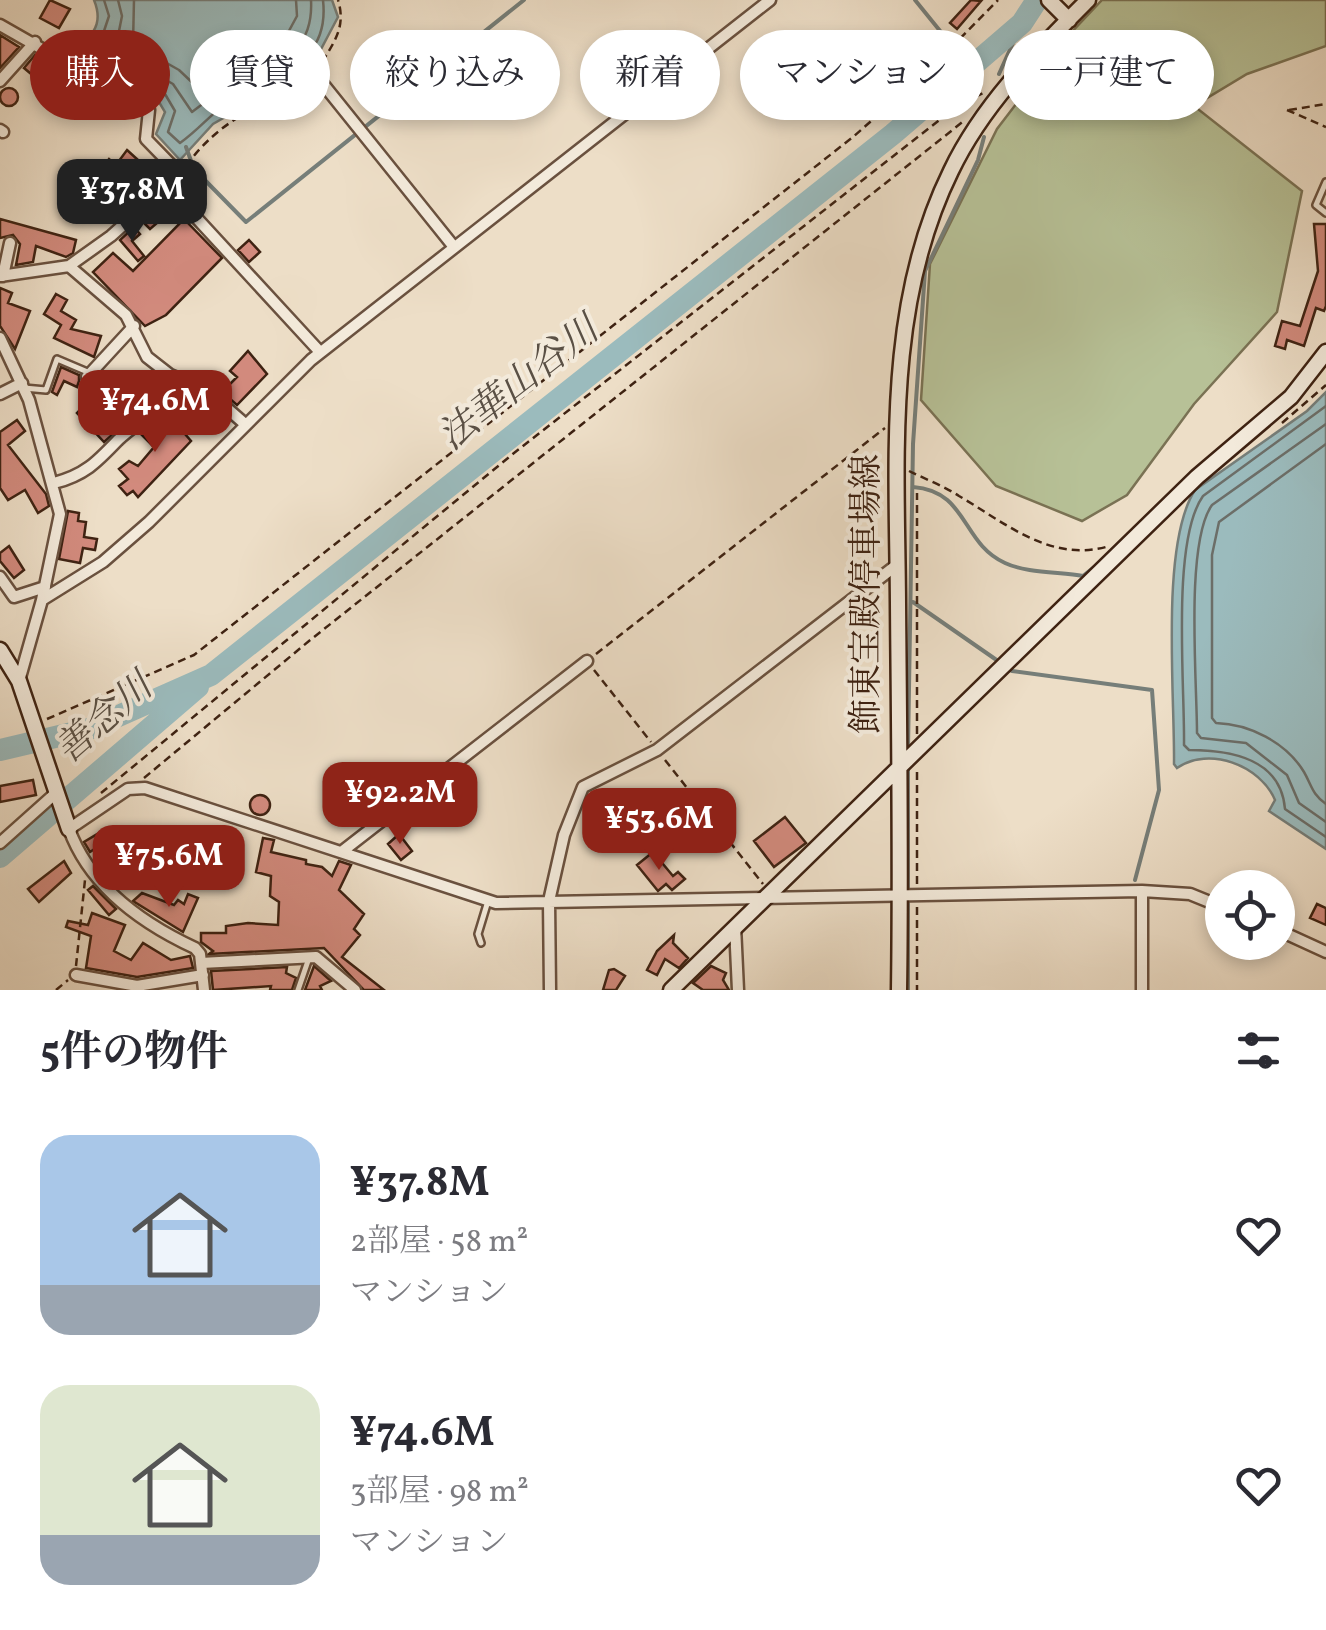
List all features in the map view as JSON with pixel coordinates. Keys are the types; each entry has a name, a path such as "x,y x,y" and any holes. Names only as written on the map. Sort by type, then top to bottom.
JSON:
{"main road":[{"path":"1050,0 1068,20"},
{"name":"飾東宝殿停車場線","path":"909,759 898,564 902,320 940,195 994,101 1088,0"},
{"name":"飾東宝殿停車場線","path":"909,759 1198,477 1292,397 1326,352"},
{"path":"0,650 18,680 67,824"},
{"path":"899,990 910,893 909,759"},
{"path":"670,990 909,759"}],"street":[{"path":"42,600 103,562 320,352 770,0"},
{"path":"0,25 30,40"},
{"path":"0,81 30,48"},
{"path":"330,94 454,247"},
{"path":"10,243 1,276 69,266 168,187 180,174 146,139 148,120"},
{"path":"168,187 320,352"},
{"path":"69,266 134,326 147,357 204,389 246,424"},
{"path":"89,375 134,326"},
{"path":"0,338 23,386 60,514 42,600 18,680"},
{"path":"54,484 95,468 119,440 169,400 179,378"},
{"path":"0,394 23,386"},
{"path":"550,990 548,902 564,835 582,787 658,750 898,564"},
{"path":"0,577 14,597 45,587"},
{"path":"344,850 587,661"},
{"path":"204,990 195,948 137,919 88,868 67,824 136,786 344,850 488,900 1142,891 1190,894 1205,900"},
{"path":"0,843 58,794"},
{"path":"1142,891 1142,990"},
{"path":"734,926 740,952 738,990"},
{"path":"1295,938 1326,952"},
{"path":"81,990 78,976 159,987 202,969 316,957 355,990"}],"lane":[{"path":"1326,182 1316,206 1326,213"},
{"path":"23,386 46,390 57,358 89,375"},
{"path":"481,943 478,934 488,900"},
{"path":"298,990 310,958"}],"path":[{"path":"330,48 343,16 338,0"},
{"path":"35,725 194,655 852,137 926,74 998,0"},
{"path":"98,795 514,453 956,107 989,89"},
{"path":"1326,104 1288,110 1326,127"},
{"path":"180,174 218,129 234,120"},
{"path":"136,786 152,768 239,697 964,120"},
{"path":"766,896 764,885 587,661 898,418"},
{"path":"897,466 960,496 1011,530 1046,544 1079,550 1108,546 1117,557"},
{"path":"917,493 909,759 910,893 918,990"},
{"path":"56,990 78,976 81,894 88,868"}],"green space":[{"path":"1102,0 1326,0 1326,46 1247,74 1214,94 1214,30 1074,30"},
{"path":"1004,120 1212,120 1302,191 1277,312 1194,404 1127,495 1082,521 996,486 921,400 930,264"}],"water":[{"path":"94,0 332,0 338,17 330,32 190,30 190,120 220,120 180,160 156,134 162,120 170,120 170,30 94,30"},
{"path":"1326,392 1326,849 1269,811 1275,800 1258,777 1246,769 1218,759 1190,762 1177,768 1174,764 1172,621 1177,546 1184,514 1195,490 1307,411"}],"building":[{"path":"50,0 70,9 59,28 40,18"},
{"path":"971,0 981,1 957,29 950,23"},
{"path":"0,35 19,47 0,68"},
{"path":"9,88 16,90 16,104 9,106 2,104 0,97 2,90"},
{"path":"127,150 160,180 136,201 105,179 110,172 102,168 109,159 116,165"},
{"path":"163,201 172,210 150,229 142,221"},
{"path":"0,219 76,240 73,253 66,257 36,246 33,262 16,265 20,244 13,235 0,238"},
{"path":"184,219 222,258 166,315 145,326 93,272 113,253 133,271"},
{"path":"1314,224 1326,224 1326,306 1324,311 1316,308 1304,346 1287,340 1285,349 1275,346 1282,321 1300,326 1318,271"},
{"path":"134,227 140,234 132,241 144,256 138,261 120,240"},
{"path":"249,240 260,252 249,262 238,250"},
{"path":"0,288 12,293 8,303 30,311 15,349 0,326"},
{"path":"56,294 67,300 61,311 76,320 71,329 101,336 94,357 54,338 61,325 44,314"},
{"path":"248,351 267,374 237,405 222,392 237,377 230,371"},
{"path":"61,367 79,375 79,381 77,387 64,381 57,395 52,392"},
{"path":"98,391 126,415 153,393 156,397 104,442 77,413"},
{"path":"166,412 191,441 138,497 133,491 127,495 119,486 128,479 119,469 129,461 138,466 154,447 140,433"},
{"path":"17,420 25,431 8,445 46,494 49,506 38,513 25,490 8,500 0,488 0,432"},
{"path":"68,511 79,513 78,521 86,522 84,537 97,539 95,550 83,548 80,563 59,559"},
{"path":"9,546 24,570 14,578 0,561 0,553"},
{"path":"33,780 36,795 0,802 0,786"},
{"path":"260,795 270,805 260,815 250,805"},
{"path":"785,817 806,843 774,867 754,841"},
{"path":"99,833 105,842 90,852 84,842"},
{"path":"399,834 412,851 401,860 388,844"},
{"path":"263,838 274,840 271,852 306,860 306,864 322,867 332,876 339,861 351,865 339,890 364,914 354,929 360,935 342,957 384,990 364,990 324,948 209,954 213,951 201,942 201,933 226,933 226,926 248,923 278,925 279,902 270,896 271,876 256,872"},
{"path":"653,852 673,876 678,872 685,879 672,890 666,884 658,891 637,865"},
{"path":"64,861 71,873 39,902 28,889"},
{"path":"93,886 116,909 109,915 88,890"},
{"path":"142,893 174,905 178,900 184,904 188,894 198,898 183,932 133,901"},
{"path":"1317,904 1326,908 1326,925 1310,918"},
{"path":"92,913 125,925 114,951 131,960 143,943 171,960 190,956 193,968 137,977 86,968 91,936 66,927 68,921 88,925"},
{"path":"674,935 673,943 688,958 679,968 665,959 657,975 647,970 657,951"},
{"path":"314,966 331,981 320,986 322,990 305,990"},
{"path":"711,966 726,973 723,980 729,990 703,990 693,983"},
{"path":"287,967 286,973 296,978 292,990 270,990 271,986 213,990 211,971"},
{"path":"609,970 625,976 616,990 603,990"}],"waterway":[{"path":"186,147 194,169 246,222 524,0"},
{"path":"915,0 939,30"},
{"name":"法華山谷川","path":"0,750 89,729 211,675 893,134 1022,23 1037,0"},
{"path":"999,74 1022,23"},
{"path":"908,750 913,444 925,271 978,160 984,137"},
{"path":"913,487 944,498 980,543 1005,563 1083,576 1098,564"},
{"path":"913,602 998,661"},
{"path":"1012,671 1152,690 1159,790 1135,880"},
{"name":"善念川","path":"0,857 198,687"},
{"path":"908,765 908,990"}]}
